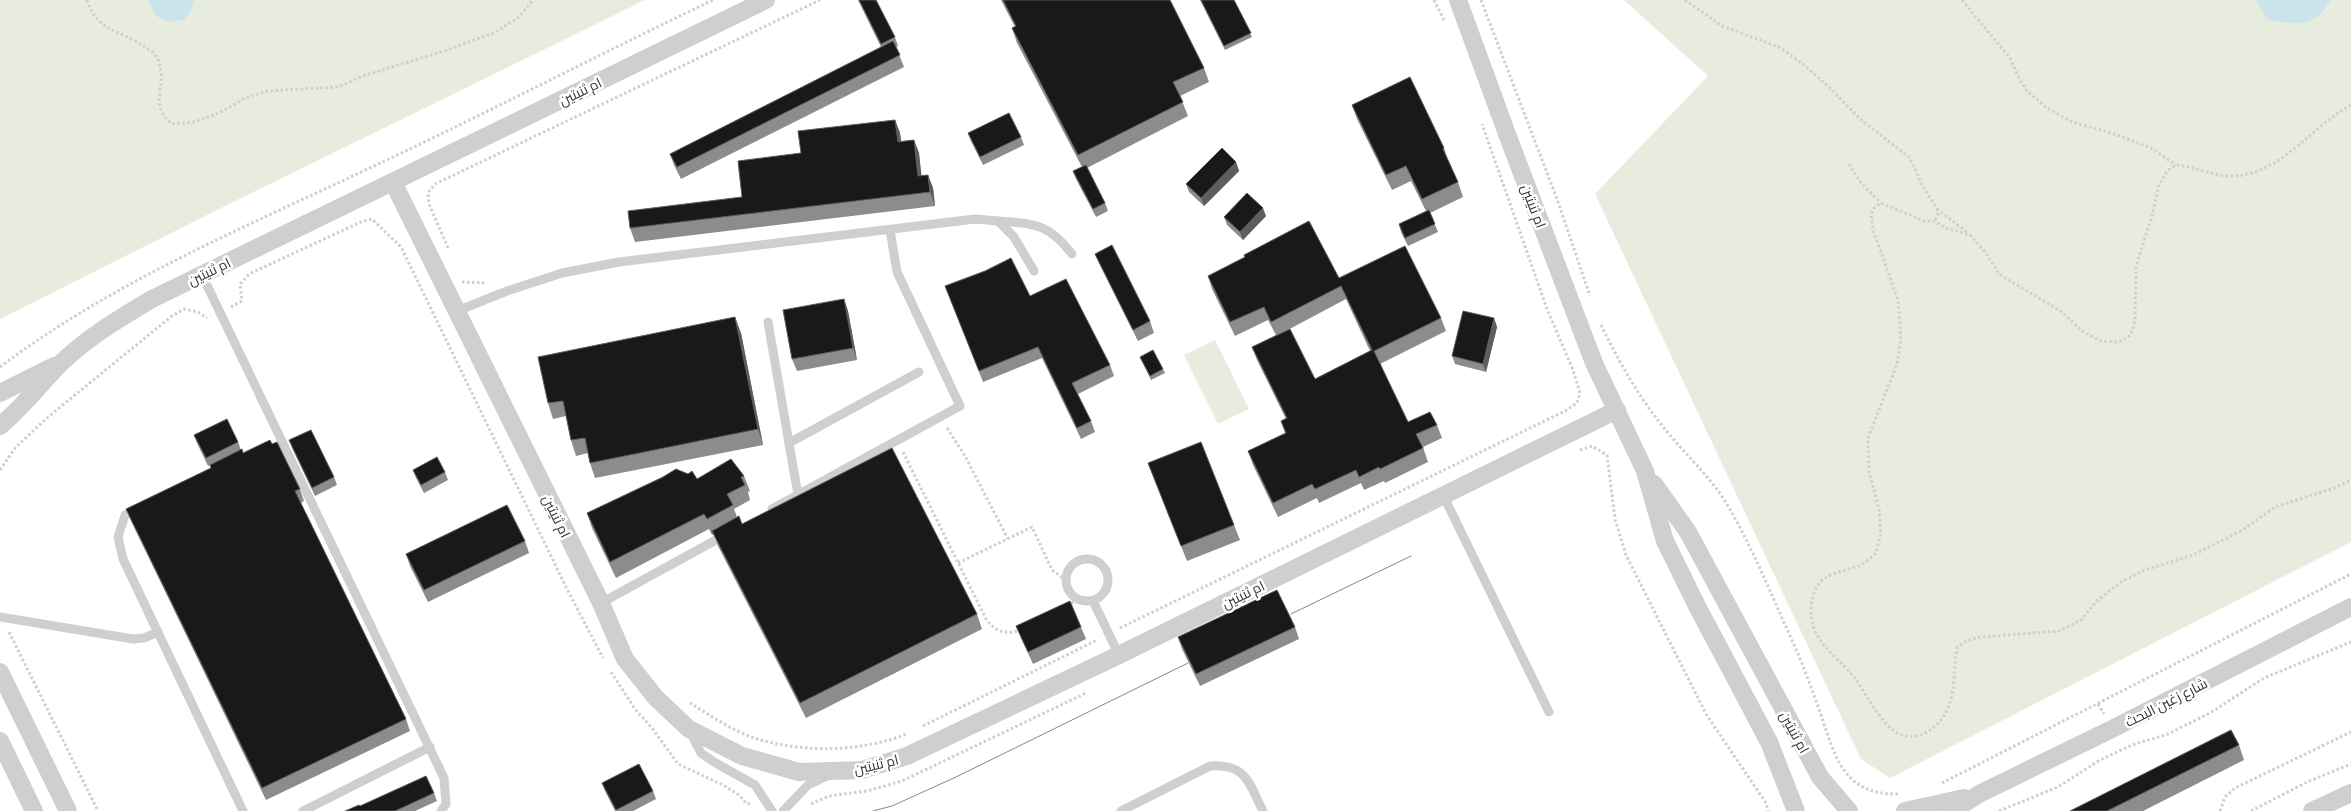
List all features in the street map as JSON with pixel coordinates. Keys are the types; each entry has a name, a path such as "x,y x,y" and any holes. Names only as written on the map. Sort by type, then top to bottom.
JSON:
{"street":[{"name":"ام ثنيتين","path":"0,426 21,408 61,363 99,331 152,300 766,0"},
{"name":"ام ثنيتين","path":"1458,0 1506,134 1594,363 1644,471 1665,541 1769,742 1796,811"},
{"name":"ام ثنيتين","path":"394,182 601,603 625,659 656,698 689,730 752,759 799,772 862,770 907,756 1119,655 1617,410"},
{"name":"ام ثنيتين","path":"0,393 61,363"},
{"path":"0,434 21,408"},
{"name":"ام ثنيتين","path":"1644,471 1688,532 1820,777 1849,811"},
{"path":"1684,577 1695,579 1707,568"},
{"path":"1697,606 1701,596 1710,592 1716,592 1724,599"},
{"name":"شارع زغين البحث","path":"1957,809 1979,794 2112,729 2351,607"},
{"path":"1727,662 1735,650 1749,647"},
{"path":"0,672 68,811"},
{"path":"0,741 34,811"},
{"path":"2312,811 2351,793"},
{"name":"شارع زغين البحث","path":"1903,803 1979,794"}],"lane":[{"path":"457,311 507,291 562,273 610,264 652,257 975,219 1037,224 1060,238 1072,254"},
{"path":"998,221 1014,237 1034,271"},
{"path":"764,513 960,406 897,272 890,230"},
{"path":"202,275 444,778 446,804 441,811"},
{"path":"768,322 798,495"},
{"path":"789,443 919,372"},
{"path":"271,442 280,438"},
{"path":"1443,495 1549,712"},
{"path":"150,502 125,515 118,537 123,559 243,811"},
{"path":"601,603 731,532"},
{"path":"1089,559 1100,563 1107,573 1108,584 1103,595 1093,601 1078,600 1069,592 1066,580 1069,569 1078,561 1089,559"},
{"path":"1093,601 1107,635 1119,655"},
{"path":"1,617 133,639 144,638 158,632"},
{"path":"689,730 701,752 714,762 755,785 767,800 772,811"},
{"path":"304,811 430,748"},
{"path":"1121,811 1210,766 1224,765 1238,769 1246,778 1262,811"},
{"path":"783,811 808,784 838,772"}],"path":[{"path":"87,0 98,23 133,38 156,55 162,70 158,107 164,117 172,124 194,122 218,113 244,98 268,91 338,87 363,76 444,52 494,33 519,17 533,0"},
{"path":"0,367 77,313 191,253 385,161 713,0"},
{"path":"448,249 429,204 428,193 435,184 820,0"},
{"path":"1434,0 1446,24"},
{"path":"1481,0 1557,198 1591,300"},
{"path":"1685,0 1722,26 1780,47 1803,64 1859,118 1910,158 1923,187 1937,208 1970,235 1986,253 1999,274 2062,312 2082,331 2101,341 2120,342 2131,335 2135,321 2136,266 2152,216 2159,185 2167,171 2176,165"},
{"path":"1962,0 2010,58 2018,76 2028,91 2047,108 2072,122 2112,133 2151,148 2176,165 2228,176 2250,174 2274,164 2338,112 2351,105"},
{"path":"922,727 1565,412 1577,403 1580,393 1573,370 1547,309 1480,118"},
{"path":"1849,164 1861,183 1881,203 1924,221 1934,221 1946,228 1970,235"},
{"path":"1881,203 1874,208 1871,215 1873,230 1898,300 1901,340 1897,364 1868,438 1869,471 1880,509 1881,533 1876,554 1860,566 1828,575 1814,591 1812,612 1815,631 1822,646 1853,676 1888,726 1898,735 1915,738 1935,729 1948,709 1955,682 1957,648 1966,641 1982,637 2059,631 2081,620 2097,601 2121,582 2145,570 2193,555 2241,531 2275,507 2334,488 2351,480"},
{"path":"1934,221 1938,215 1937,208"},
{"path":"0,470 15,448 48,417 172,316 184,309 198,312 206,318 220,312 242,301 240,284 249,274 363,221 372,219 401,247 568,591 616,683 678,764 723,785 747,804 767,800"},
{"path":"461,282 490,283"},
{"path":"1597,318 1633,385 1669,434 1703,471 1725,501 1761,572 1803,664 1830,744 1840,767 1856,784 1885,794 1903,803"},
{"path":"940,417 965,456 1008,539"},
{"path":"898,440 991,627 1000,632 1015,632 1030,624"},
{"path":"1575,452 1592,446 1607,456 1615,519 1626,555 1706,714 1766,803 1768,811"},
{"path":"958,563 1032,527 1052,570 1066,580"},
{"path":"1938,785 2351,574"},
{"path":"1062,608 1078,600"},
{"path":"1,617 98,811"},
{"path":"1999,811 2058,787 2100,760 2132,745 2168,734 2210,713 2264,678 2351,642"},
{"path":"792,801 808,808 811,803 829,796 867,791 902,781 1093,689"},
{"path":"688,702 730,727 765,741 821,749 867,746 914,731"},
{"path":"2220,811 2225,797 2234,788 2351,732"},
{"path":"2251,811 2307,782 2351,764"}],"shaded area":[{"path":"0,0 645,0 231,203 0,319"},
{"path":"1624,0 2351,0 2351,542 1890,778 1861,759 1595,194 1708,76"},
{"path":"1215,340 1249,409 1218,424 1184,355"}],"water":[{"path":"148,0 194,0 192,8 184,20 170,22 156,16"},
{"path":"2256,0 2331,0 2324,10 2311,21 2289,23 2268,20"}],"building":[{"path":"859,0 876,0 895,37 881,44"},
{"path":"1003,0 1170,0 1204,68 1173,82 1183,102 1078,155 1012,28 1016,26"},
{"path":"1201,0 1234,0 1251,33 1224,46"},
{"path":"893,41 900,55 677,167 670,154"},
{"path":"1410,77 1458,182 1422,199 1406,166 1386,175 1352,105"},
{"path":"1009,113 1021,137 980,157 968,133"},
{"path":"895,120 898,142 914,140 918,176 928,175 930,192 630,228 628,211 742,197 738,161 801,153 798,131"},
{"path":"1222,148 1236,162 1201,198 1186,184"},
{"path":"1086,165 1105,203 1093,209 1073,171"},
{"path":"1247,193 1263,208 1240,232 1224,217"},
{"path":"1429,210 1435,224 1405,238 1399,224"},
{"path":"1309,221 1339,278 1405,246 1441,318 1374,351 1408,422 1430,412 1437,425 1416,434 1423,448 1380,469 1379,467 1359,477 1356,470 1315,489 1312,484 1273,503 1248,451 1286,433 1281,421 1287,418 1252,347 1290,329 1315,379 1372,350 1341,286 1271,322 1264,307 1230,322 1208,276"},
{"path":"1112,245 1150,321 1133,330 1095,254"},
{"path":"1011,258 1030,296 1066,279 1110,365 1072,383 1091,421 1077,428 1038,347 979,371 945,286 985,271"},
{"path":"844,299 853,348 792,359 783,310"},
{"path":"1463,311 1494,318 1483,364 1452,356"},
{"path":"735,317 758,429 590,463 585,438 571,440 563,401 548,403 538,357"},
{"path":"1153,350 1163,369 1150,376 1140,357"},
{"path":"227,419 238,442 206,458 194,435"},
{"path":"311,430 334,477 312,488 289,440"},
{"path":"270,440 272,444 277,442 300,489 295,491 406,719 262,788 126,509 211,468 210,465 242,449 243,453"},
{"path":"1201,442 1234,525 1181,546 1148,463"},
{"path":"892,448 977,614 800,703 712,531 739,516 742,524"},
{"path":"437,457 445,472 421,485 413,470"},
{"path":"731,459 744,476 741,477 745,485 727,494 733,505 707,519 704,514 610,562 587,513 676,469 688,474 692,471 697,479"},
{"path":"507,505 525,541 424,590 406,554"},
{"path":"1277,590 1295,627 1196,674 1178,637"},
{"path":"1070,601 1081,627 1028,652 1016,626"},
{"path":"2231,730 2239,745 2107,811 2070,811"},
{"path":"639,764 653,791 616,810 602,783"},
{"path":"426,776 434,793 395,811 345,811 360,806"}],"tram line":[{"path":"1291,614 1411,556"},
{"path":"873,811 892,806 956,777 1188,663"}]}
